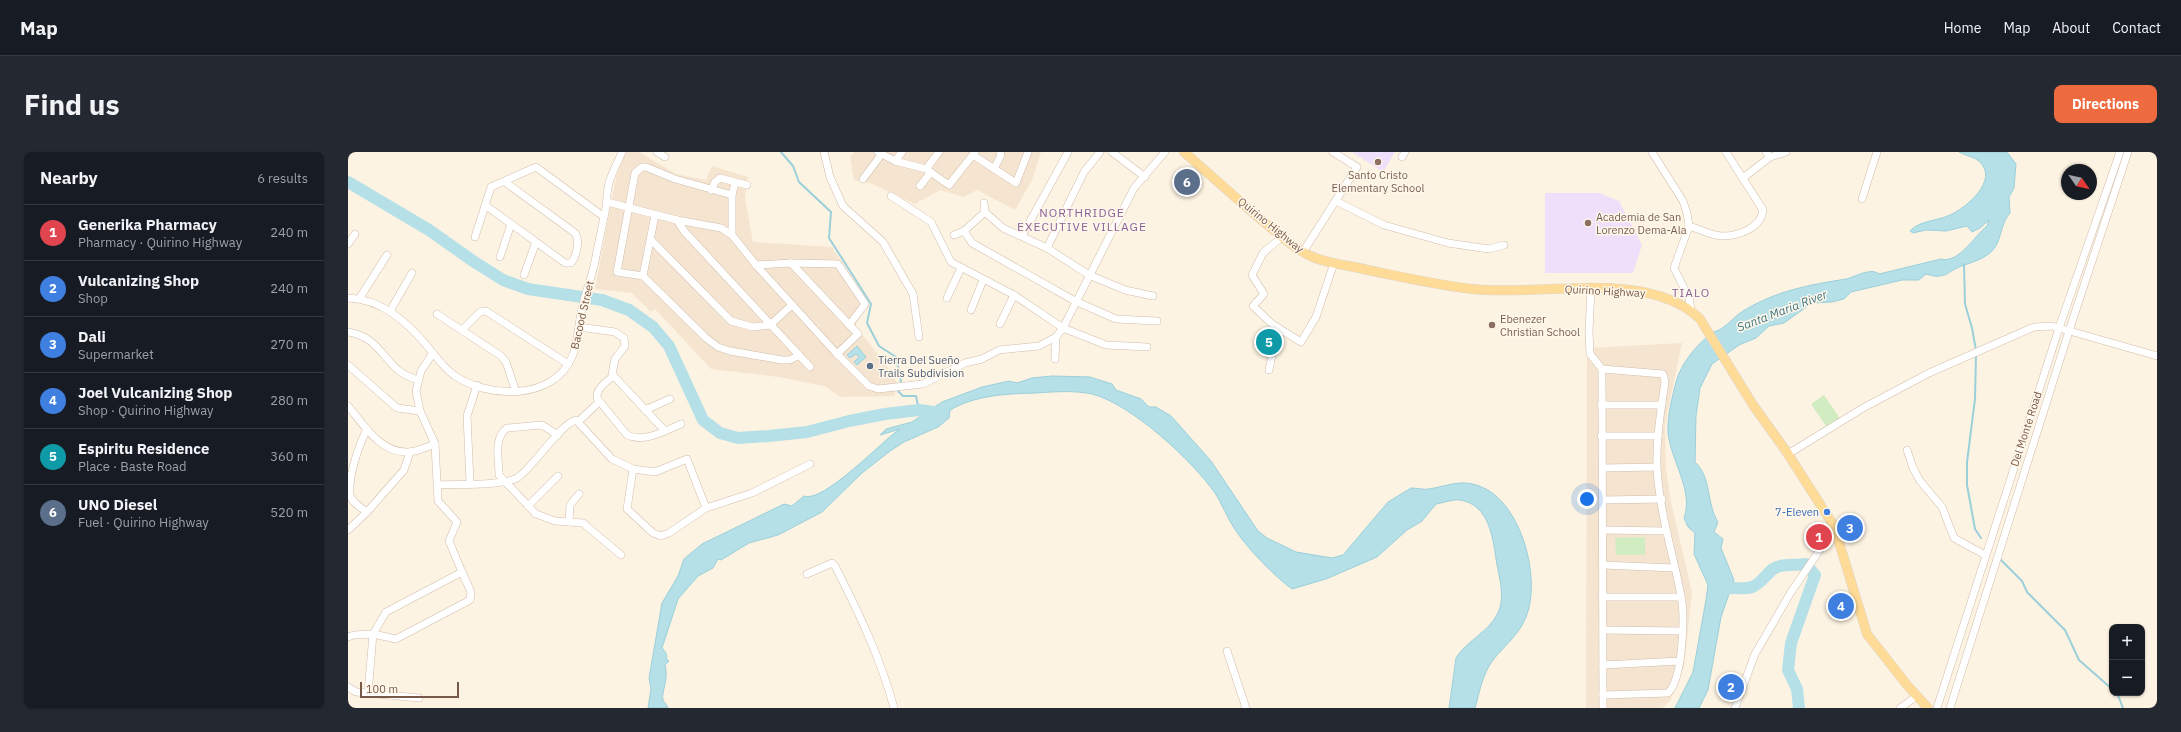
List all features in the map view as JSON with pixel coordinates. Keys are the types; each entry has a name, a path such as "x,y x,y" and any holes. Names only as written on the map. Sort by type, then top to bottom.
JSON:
{"main road":[{"name":"Quirino Highway","path":"1184,152 1282,237 1303,252 1315,258 1334,263 1472,289 1512,290 1591,288 1651,294 1670,298 1691,309 1706,328 1753,405 1788,454 1837,532 1867,634 1906,685 1928,708"}],"street":[{"name":"Bacood Street","path":"348,298 359,299 390,311 413,331 455,376 477,385 504,392 516,392 548,382 568,364 576,346 581,312 590,281 604,217 609,183 622,152"},
{"path":"657,152 665,157"},
{"path":"824,152 830,177 843,206 883,242 913,294 919,337"},
{"path":"895,161 902,152"},
{"path":"920,186 939,152"},
{"path":"994,169 1000,152"},
{"path":"863,179 880,154 895,161 928,171 949,185 974,154 1016,183 1028,152"},
{"path":"1022,236 1068,152"},
{"path":"1046,248 1084,172 1100,152"},
{"path":"1112,152 1145,177"},
{"path":"607,202 655,215 721,228 732,235 756,265 836,354 869,386 878,389 908,387 923,384 965,363 982,359 999,350 1039,346 1056,337 1063,328 1075,301 1134,188 1165,152"},
{"path":"1303,252 1357,167 1333,152"},
{"path":"1652,152 1683,201 1689,226 1674,268 1688,298 1691,309"},
{"path":"1689,226 1722,236 1751,229 1758,224 1764,210 1726,152"},
{"path":"1743,178 1768,155 1786,152"},
{"path":"1862,199 1877,152"},
{"name":"Del Monte Road","path":"1937,708 2059,328 2120,152"},
{"name":"Del Monte Road","path":"1950,708 2069,331 2128,152"},
{"path":"475,237 491,187 536,167 604,217"},
{"path":"732,195 711,190 642,167 635,172 617,272 643,276 706,338 718,347 730,352 782,360 790,360 799,355"},
{"path":"711,190 715,182 720,178 747,185"},
{"path":"485,205 568,264 574,259 578,240 574,233 505,182"},
{"path":"732,235 732,195 735,183"},
{"path":"892,196 931,222 951,262 961,268 1014,295 1063,328 1106,345 1147,347"},
{"path":"2104,199 2112,202"},
{"path":"1336,201 1384,225 1448,243 1489,249 1504,245"},
{"path":"984,203 985,212 1003,228 1046,248 1089,275 1125,290 1154,296"},
{"path":"954,235 964,231 985,212"},
{"path":"643,276 652,241 655,215"},
{"path":"677,220 684,231 810,367"},
{"path":"500,256 511,224"},
{"path":"964,231 972,243 1075,301 1116,318 1157,321"},
{"path":"348,243 355,234"},
{"path":"1282,237 1263,253 1252,275 1264,294 1253,306 1281,330 1301,342 1316,317 1334,263"},
{"path":"652,241 731,321 752,327 770,325 792,305"},
{"path":"524,275 536,242"},
{"path":"359,299 387,255"},
{"path":"756,265 791,263 838,264 865,304 849,325"},
{"path":"791,263 858,334 836,354"},
{"path":"947,298 961,268"},
{"path":"390,311 412,273"},
{"path":"971,310 984,280"},
{"path":"1591,288 1589,332 1590,354 1602,369 1603,708"},
{"path":"1000,324 1014,295"},
{"path":"462,330 480,312 486,311 568,364"},
{"path":"438,314 501,356 506,362 516,392"},
{"path":"1788,454 1863,408 1929,373 2034,327 2049,325 2157,356"},
{"path":"579,327 615,332 624,338 625,346 612,365 613,376 665,431"},
{"path":"1269,370 1274,346 1281,330"},
{"path":"348,332 360,335 372,341 399,371 418,380"},
{"path":"1055,359 1056,337"},
{"path":"348,637 354,635 373,634 396,639 470,600 472,592 448,541 457,522 438,501 435,444 420,411 416,391 418,380 427,359 433,353"},
{"path":"348,365 397,408 420,411"},
{"path":"1602,369 1663,374 1665,382 1658,436 1657,468 1665,531 1681,597 1682,630 1680,661 1673,688 1668,693 1603,695"},
{"path":"613,376 596,393 599,402 627,435 634,438 642,438 681,424"},
{"path":"470,483 467,416 477,385"},
{"path":"645,410 670,399"},
{"path":"579,422 599,402"},
{"path":"1602,405 1662,405"},
{"path":"348,406 380,444 389,449 410,452 435,444"},
{"path":"438,485 504,481 517,478 572,421 579,422 600,448 612,459 633,469 655,472 687,460 706,508"},
{"path":"558,435 542,425 511,426 502,431 498,440 499,476 528,506 541,517 555,522 583,523 621,555"},
{"path":"367,429 359,445 351,478 350,495 354,502 368,512"},
{"path":"1601,436 1658,436"},
{"path":"1907,450 1912,468 1920,481 1942,507 1954,538 1985,556"},
{"path":"348,530 368,512 404,470 410,452"},
{"path":"633,469 627,508 653,533 661,536 669,533 706,508 752,493 810,464"},
{"path":"1603,468 1657,468"},
{"path":"528,506 558,476"},
{"path":"569,522 570,505 579,494"},
{"path":"1603,500 1662,499"},
{"path":"1603,530 1665,531"},
{"path":"1735,708 1754,654 1791,592 1813,559 1837,532"},
{"path":"807,574 832,563 835,566 859,616 889,690 894,708"},
{"path":"1603,565 1674,568"},
{"path":"368,693 373,634 386,612 462,572"},
{"path":"1973,594 1984,598"},
{"path":"1602,597 1681,597"},
{"path":"1603,630 1682,630"},
{"path":"1227,651 1246,708"},
{"path":"1603,665 1680,661"},
{"path":"348,687 356,692 419,698"},
{"path":"1900,708 1918,696"}],"shaded area":[{"name":"Tierra Del Sueño Trails Subdivision","path":"626,152 639,152 676,174 706,180 712,166 748,177 745,198 753,242 832,247 869,304 856,323 856,327 885,363 898,384 894,396 841,397 824,386 778,377 711,369 655,309 651,312 632,293 595,289 616,177"},
{"path":"854,152 1041,152 1032,180 1015,210 977,190 964,197 940,190 915,204 870,183 854,180 850,157"},
{"name":"Santo Cristo Elementary School","path":"1352,152 1395,152 1383,172"},
{"name":"Academia de San Lorenzo Dema-Ala","path":"1545,193 1599,193 1619,201 1642,245 1633,273 1545,273"},
{"path":"1682,343 1665,425 1666,468 1671,502 1692,592 1684,667 1670,701 1662,708 1586,708 1587,348"}],"green space":[{"path":"1824,395 1841,420 1828,429 1811,404"},
{"path":"1645,537 1645,555 1616,555 1615,538"}],"water":[{"name":"Santa Maria River","path":"1959,152 2007,152 2016,164 2014,188 2009,197 2010,213 2007,216 1997,244 1989,254 1944,275 1936,276 1926,274 1919,280 1902,280 1851,292 1844,299 1832,302 1812,303 1784,323 1769,326 1756,338 1739,345 1712,364 1700,388 1696,416 1695,462 1704,475 1707,483 1714,515 1718,522 1714,532 1723,539 1721,548 1734,580 1721,617 1708,690 1699,708 1675,708 1693,672 1708,585 1694,554 1695,533 1688,527 1684,518 1686,497 1668,433 1671,401 1681,368 1705,338 1713,332 1720,330 1743,311 1768,298 1793,290 1846,279 1867,272 1876,272 1879,274 1941,259 1948,259 1960,253 1987,226 1989,220 1980,228 1972,232 1967,226 1946,231 1926,230 1913,233 1910,231 1914,227 1945,217 1957,211 1972,200 1983,185 1986,176 1984,168 1979,161"},
{"path":"857,346 866,357 857,365 854,362 859,357 856,354 850,358 847,355"},
{"path":"1052,376 1090,377 1112,384 1116,390 1141,399 1149,407 1156,407 1171,416 1211,461 1258,531 1267,538 1296,552 1332,558 1343,555 1388,502 1411,488 1427,489 1466,483 1479,486 1494,494 1506,507 1517,524 1524,542 1529,563 1531,582 1530,601 1523,623 1486,671 1475,708 1449,708 1456,658 1465,647 1483,632 1494,620 1500,607 1502,595 1492,535 1489,525 1478,509 1470,503 1460,500 1436,504 1422,521 1407,530 1377,557 1326,579 1292,589 1261,561 1239,536 1215,493 1205,480 1192,465 1160,435 1142,421 1108,400 1092,394 1063,392 991,396 960,405 950,410 949,418 938,427 904,442 890,451 862,473 822,512 778,535 749,543 721,560 718,559 713,568 698,576 678,599 662,648 666,653 667,660 669,661 665,665 666,676 663,697 663,700 668,708 648,708 651,689 649,678 662,603 678,576 684,559 702,544 784,504 792,506 804,496 813,496 825,490 839,481 900,429 880,435 886,429 912,422 942,402 982,387 1009,381 1017,383 1032,378"}],"waterway":[{"path":"781,152 793,166 799,182 831,212 829,238 871,304 867,323 879,346 896,357 901,382"},
{"path":"348,182 429,230 503,280 528,289 602,300 629,310 653,327 669,346 703,420 720,433 738,438 769,436 807,432 849,421 885,414 919,410 933,412"},
{"path":"1964,264 1965,304 1972,328 1976,350"},
{"path":"1976,355 1975,399 1967,462 1967,485 1975,529 1981,538"},
{"path":"898,391 903,396 916,396 919,410"},
{"path":"2001,560 2022,581 2027,592 2065,630 2079,660 2109,686"},
{"path":"1719,592 1728,588 1752,587 1758,584 1773,569 1785,565 1806,564 1815,575 1791,643 1788,670 1797,689 1799,708"},
{"path":"2118,696 2123,708"}],"place":[{"name":"Santo Cristo Elementary School","path":"1378,162"},
{"name":"UNO Diesel","path":"1187,182"},
{"name":"Academia de San Lorenzo Dema-Ala","path":"1588,223"},
{"name":"Ebenezer Christian School","path":"1492,325"},
{"name":"Espiritu Residence","path":"1269,342"},
{"name":"Tierra Del Sueño Trails Subdivision","path":"870,366"},
{"name":"7-Eleven","path":"1827,512"},
{"name":"Dali","path":"1850,528"},
{"name":"Generika Pharmacy","path":"1819,537"},
{"name":"Joel Vulcanizing Shop","path":"1841,606"},
{"name":"Vulcanizing Shop","path":"1731,687"}],"district":[{"name":"NORTHRIDGE EXECUTIVE VILLAGE","path":"1082,220"},
{"name":"TIALO","path":"1691,293"}]}
